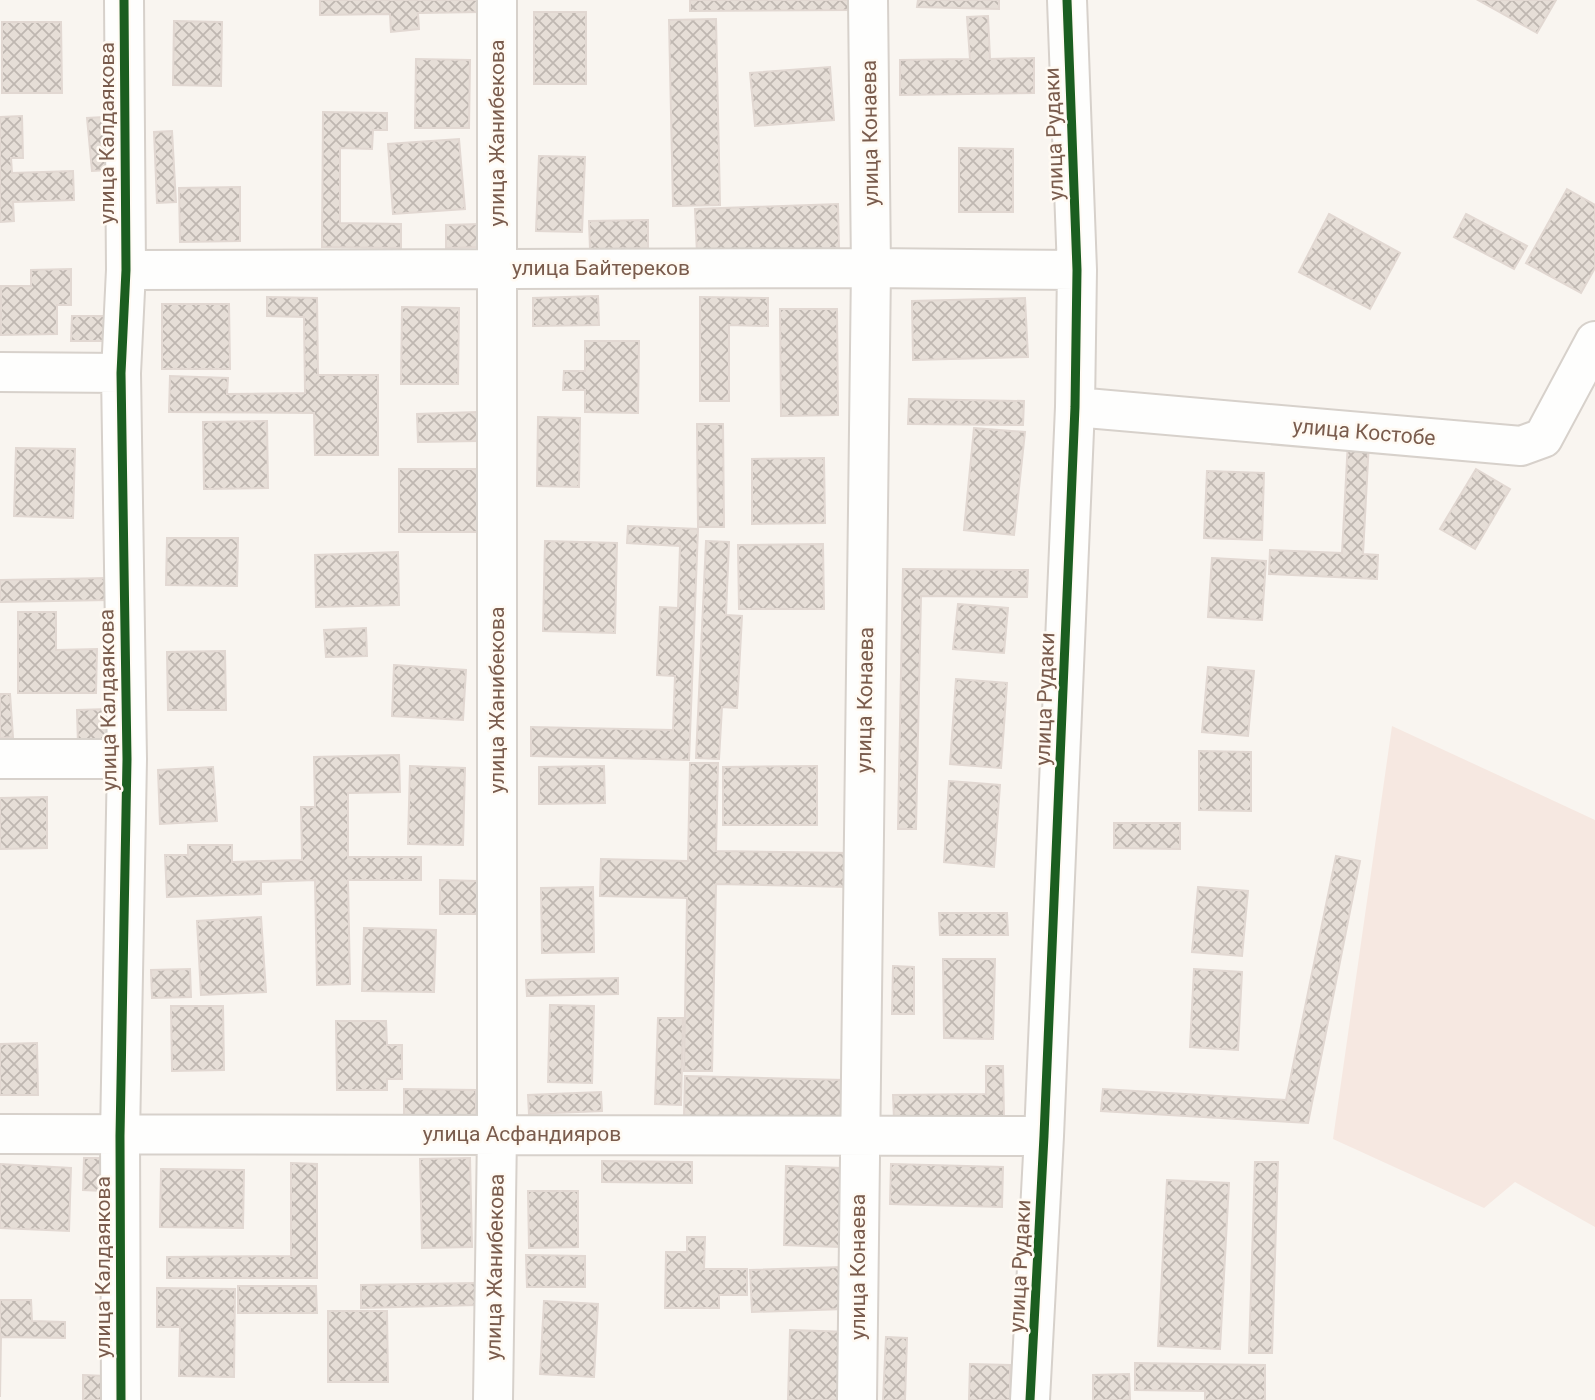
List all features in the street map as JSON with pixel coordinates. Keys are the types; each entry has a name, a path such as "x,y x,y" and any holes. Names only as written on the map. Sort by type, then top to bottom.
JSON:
{"street":[{"name":"улица Калдаякова","path":"121,1400 120,1136 127,759 121,373 126,270 124,0"},
{"name":"улица Жанибекова","path":"493,1400 498,1133 497,0"},
{"name":"улица Конаева","path":"857,1400 871,268 868,0"},
{"name":"улица Рудаки","path":"1030,1400 1075,407 1077,270 1067,0"},
{"name":"улица Байтереков","path":"126,270 1077,270"},
{"name":"улица Костобе","path":"1075,407 1521,446 1543,438 1595,341"},
{"path":"0,372 121,373"},
{"path":"0,760 127,759"},
{"name":"улица Асфандияров","path":"0,1134 1044,1136"}],"shaded area":[{"path":"1392,726 1595,820 1595,1227 1515,1182 1484,1208 1333,1139"}],"building":[{"path":"320,0 481,0 481,12 418,13 419,29 391,32 390,14 320,15"},
{"path":"690,0 850,0 851,10 690,11"},
{"path":"918,0 999,0 999,9 917,7"},
{"path":"1478,0 1556,0 1537,33"},
{"path":"534,12 586,12 586,84 534,84"},
{"path":"988,16 990,59 1034,58 1034,93 900,95 900,60 970,59 967,17"},
{"path":"716,19 720,205 673,206 669,20"},
{"path":"174,21 222,22 221,86 173,85"},
{"path":"2,22 61,22 62,93 2,93"},
{"path":"416,59 470,60 469,128 415,128"},
{"path":"830,67 834,120 755,126 750,73"},
{"path":"323,112 387,113 387,130 373,130 372,149 340,148 340,223 401,224 401,248 322,247"},
{"path":"22,116 23,158 11,158 12,173 73,171 74,200 13,202 14,221 0,222 0,117"},
{"path":"104,117 108,170 92,171 87,118"},
{"path":"172,131 176,202 157,203 154,132"},
{"path":"459,139 465,209 393,214 388,144"},
{"path":"959,148 1013,149 1013,212 959,212"},
{"path":"539,156 585,157 582,232 536,231"},
{"path":"240,187 240,241 180,242 179,188"},
{"path":"1567,189 1595,205 1595,268 1581,293 1526,263"},
{"path":"838,204 839,248 697,254 695,209"},
{"path":"1329,214 1400,253 1370,309 1299,272"},
{"path":"1466,214 1527,246 1514,269 1454,237"},
{"path":"648,220 648,248 590,249 589,221"},
{"path":"479,224 479,247 446,248 446,225"},
{"path":"71,269 71,305 57,305 57,334 1,335 1,286 31,286 31,270"},
{"path":"598,296 599,325 533,326 533,298"},
{"path":"267,297 317,298 318,375 378,375 378,455 315,455 314,413 169,412 170,376 228,378 227,394 305,393 304,317 267,316"},
{"path":"700,297 768,298 768,326 729,325 729,401 700,401"},
{"path":"1025,298 1028,357 913,360 912,301"},
{"path":"162,304 229,304 230,369 162,369"},
{"path":"402,307 459,308 458,384 401,384"},
{"path":"780,309 837,309 838,415 781,416"},
{"path":"72,316 110,316 110,341 71,341"},
{"path":"585,341 639,341 638,413 585,412 585,390 563,390 564,371 585,371"},
{"path":"909,399 1024,401 1023,425 908,424"},
{"path":"477,412 478,441 418,442 417,414"},
{"path":"538,417 580,418 579,487 537,486"},
{"path":"267,421 268,488 204,489 203,422"},
{"path":"697,424 723,424 724,527 698,527"},
{"path":"974,428 1025,432 1014,535 964,530"},
{"path":"1348,441 1369,442 1363,554 1378,555 1377,579 1269,574 1270,550 1342,553"},
{"path":"16,448 75,449 73,518 14,516"},
{"path":"824,458 825,523 752,524 752,459"},
{"path":"399,469 478,469 478,532 399,532"},
{"path":"1476,469 1510,489 1475,549 1440,529"},
{"path":"1207,471 1264,473 1262,540 1204,538"},
{"path":"628,526 698,529 689,760 531,756 531,727 673,730 675,676 657,675 660,607 678,608 680,546 627,543"},
{"path":"167,538 238,538 237,586 166,585"},
{"path":"545,541 617,543 615,633 543,631"},
{"path":"706,541 729,542 726,615 742,616 737,708 722,707 719,759 696,758"},
{"path":"823,544 824,609 739,609 738,545"},
{"path":"398,552 399,605 316,607 315,555"},
{"path":"1212,558 1266,561 1262,620 1208,617"},
{"path":"903,569 1028,570 1027,597 921,596 916,829 898,829"},
{"path":"107,578 108,600 0,602 0,580"},
{"path":"958,604 1008,608 1004,653 953,649"},
{"path":"18,612 56,612 56,650 97,649 96,693 18,693"},
{"path":"366,628 367,656 326,657 324,630"},
{"path":"225,651 226,710 168,710 167,652"},
{"path":"394,665 466,670 463,720 392,716"},
{"path":"1208,667 1254,671 1248,736 1202,732"},
{"path":"956,679 1007,683 1001,768 950,764"},
{"path":"0,694 10,694 13,737 0,738"},
{"path":"108,709 109,743 78,745 77,710"},
{"path":"1199,751 1251,752 1251,811 1199,810"},
{"path":"399,755 400,792 348,793 348,857 421,857 421,880 348,880 350,984 317,985 315,880 261,882 261,894 167,897 165,855 188,855 188,845 232,845 232,862 302,860 301,807 315,807 314,757"},
{"path":"690,763 718,763 716,851 850,853 849,887 716,884 712,1071 684,1071 687,898 600,896 601,859 688,861"},
{"path":"410,766 465,768 463,845 408,844"},
{"path":"604,766 605,803 539,804 539,767"},
{"path":"817,766 817,825 723,825 723,767"},
{"path":"213,767 217,821 160,824 158,770"},
{"path":"949,781 1000,785 994,867 944,862"},
{"path":"47,797 47,848 0,849 0,798"},
{"path":"1114,823 1180,823 1180,849 1114,848"},
{"path":"1336,856 1360,861 1308,1123 1101,1111 1103,1089 1286,1100"},
{"path":"440,880 477,881 477,914 440,914"},
{"path":"593,887 594,952 542,953 541,888"},
{"path":"1198,887 1248,891 1242,956 1192,952"},
{"path":"939,913 1007,913 1008,935 940,935"},
{"path":"261,917 266,992 201,995 197,921"},
{"path":"364,928 436,930 434,992 362,991"},
{"path":"943,959 995,959 993,1039 944,1038"},
{"path":"893,966 914,967 914,1014 892,1014"},
{"path":"190,969 191,997 152,998 151,970"},
{"path":"1194,969 1242,972 1238,1050 1190,1047"},
{"path":"618,978 618,994 527,996 526,980"},
{"path":"550,1005 594,1006 592,1083 548,1082"},
{"path":"171,1006 223,1006 224,1070 172,1071"},
{"path":"658,1018 683,1018 681,1105 655,1104"},
{"path":"336,1021 386,1021 387,1045 402,1045 402,1079 387,1079 387,1090 337,1090"},
{"path":"37,1043 38,1095 0,1095 0,1044"},
{"path":"986,1066 1003,1066 1004,1118 894,1119 893,1095 986,1094"},
{"path":"685,1076 845,1080 845,1122 684,1117"},
{"path":"404,1089 476,1090 476,1121 404,1120"},
{"path":"601,1092 602,1111 529,1114 528,1095"},
{"path":"84,1158 103,1158 103,1191 83,1190"},
{"path":"470,1158 472,1247 422,1248 420,1159"},
{"path":"602,1161 692,1162 692,1183 602,1182"},
{"path":"1255,1162 1278,1162 1272,1353 1249,1353"},
{"path":"291,1163 317,1164 317,1278 167,1278 167,1257 291,1256"},
{"path":"0,1164 71,1168 69,1231 0,1228"},
{"path":"891,1164 1003,1167 1002,1207 890,1204"},
{"path":"786,1166 842,1168 839,1247 784,1245"},
{"path":"161,1169 244,1170 243,1228 160,1227"},
{"path":"1167,1180 1229,1183 1220,1349 1158,1346"},
{"path":"528,1191 578,1191 578,1247 529,1248"},
{"path":"687,1237 705,1237 704,1269 747,1269 747,1295 719,1295 719,1308 665,1308 666,1252 687,1252"},
{"path":"526,1255 585,1256 585,1287 527,1287"},
{"path":"842,1267 844,1309 752,1312 750,1270"},
{"path":"476,1283 477,1305 361,1308 361,1285"},
{"path":"238,1286 316,1286 317,1313 238,1313"},
{"path":"157,1288 235,1289 234,1377 179,1376 180,1327 157,1327"},
{"path":"0,1300 31,1300 32,1321 65,1322 65,1338 1,1337 0,1397"},
{"path":"544,1301 598,1304 594,1377 540,1374"},
{"path":"328,1311 387,1311 388,1382 328,1382"},
{"path":"790,1330 850,1332 848,1400 788,1400"},
{"path":"886,1337 907,1338 905,1400 883,1400"},
{"path":"1135,1363 1265,1365 1265,1400 1205,1400 1205,1391 1135,1390"},
{"path":"970,1364 1010,1365 1010,1400 969,1400"},
{"path":"1129,1374 1130,1400 1093,1400 1093,1375"},
{"path":"83,1375 106,1376 106,1400 83,1400"}],"cycle path":[{"path":"121,1400 120,1136 127,759 121,373 126,270 124,0"},
{"path":"1030,1400 1075,407 1077,270 1067,0"}]}
